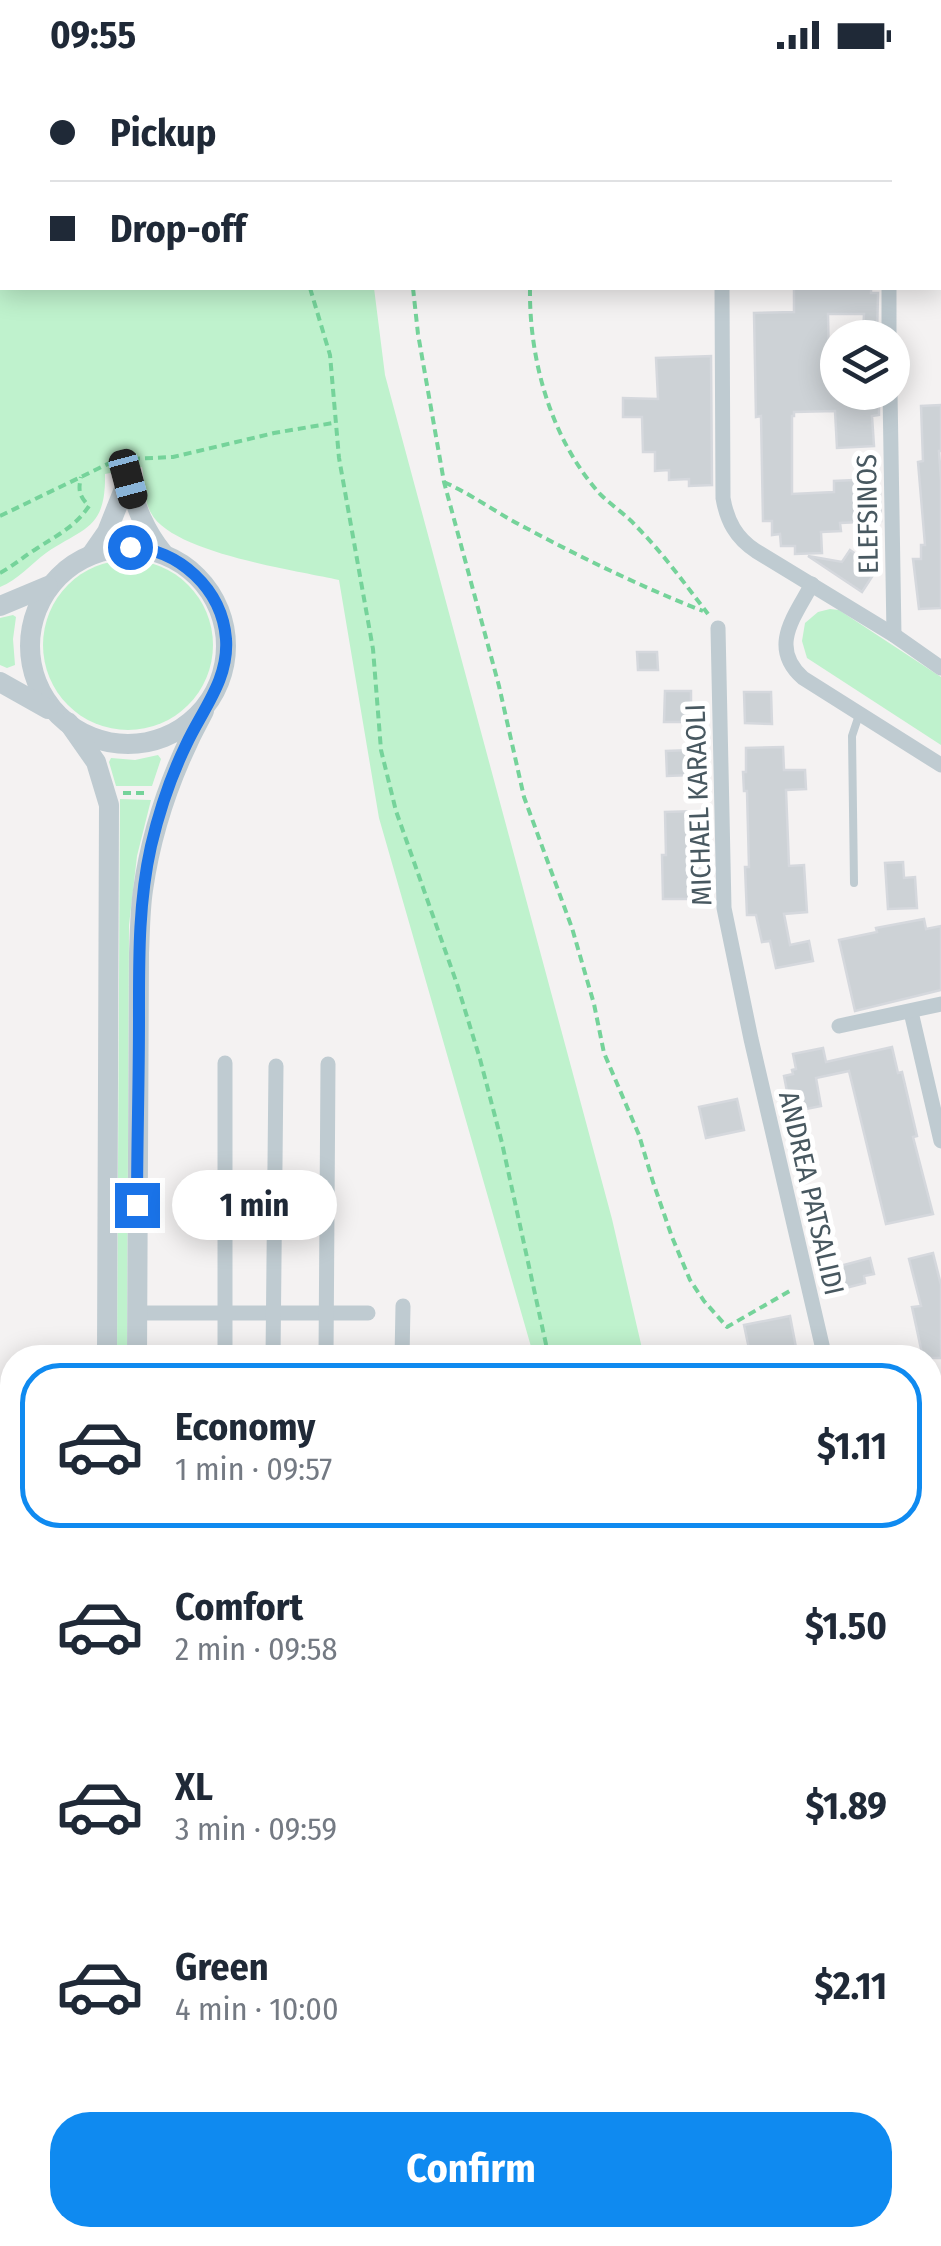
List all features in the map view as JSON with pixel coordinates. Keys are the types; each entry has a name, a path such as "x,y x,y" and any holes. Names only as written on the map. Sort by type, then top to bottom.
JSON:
{"street":[{"path":"722,290 723,498 735,531 745,544 941,668"},
{"path":"889,290 890,320"},
{"name":"ELEFSINOS","path":"890,410 894,636"},
{"path":"90,555 107,532 128,479 146,530 164,555"},
{"path":"0,606 48,586 71,565 90,555 114,548 146,548 191,571 220,610 224,626 222,674 186,744 162,808 143,891 139,953 137,1345"},
{"path":"812,584 787,632 791,664 803,678 941,764"},
{"path":"48,586 34,613 29,638 36,682 96,762 109,806 107,1345"},
{"name":"MICHAEL KARAOLI","path":"718,628 724,908 752,1038"},
{"path":"0,682 112,743 133,745 181,732 204,711"},
{"path":"839,1026 941,1004"},
{"path":"911,1012 941,1141"},
{"name":"ANDREA PATSALIDI","path":"752,1038 822,1345"},
{"path":"225,1063 225,1345"},
{"path":"326,1345 328,1064"},
{"path":"274,1345 276,1066"},
{"path":"402,1345 403,1306"},
{"path":"137,1313 368,1313"}],"lane":[{"path":"854,884 852,736 859,715"}],"path":[{"path":"311,290 330,355 339,458 373,649 384,765 480,1059 546,1345"},
{"path":"414,290 444,482 499,686 524,797 572,928 604,1052 639,1134 690,1280 727,1327 807,1284"},
{"path":"444,482 627,580 708,613 635,524 601,495 556,428 538,366 530,290"},
{"path":"0,516 116,460 172,457 335,422"},
{"path":"0,573 60,536 81,518 88,506 78,490 81,476"},
{"path":"119,793 153,793"}],"green space":[{"path":"0,290 374,290 385,375 612,1219 641,1345 531,1345 379,818 339,580 236,558 183,539 163,527 151,513 142,467 105,474 102,506 90,525 0,587"},
{"path":"128,560 161,566 188,585 207,612 213,645 207,678 188,705 161,724 128,730 95,724 68,705 49,678 43,645 49,612 68,585 95,566"},
{"path":"839,610 941,677 941,745 807,658 802,641 805,623 818,612"},
{"path":"13,615 15,665 7,668 0,665 0,618"},
{"path":"158,755 161,759 152,786 116,786 111,758 135,760"},
{"path":"120,799 151,800 137,856 129,925 127,1345 117,1345"}],"building":[{"path":"794,290 878,293 877,320 864,320 864,314 828,314 828,320 820,320 820,410 879,410 879,415 872,416 874,446 837,448 835,411 794,412 792,416 792,494 834,492 834,481 875,479 875,493 880,493 881,521 840,523 841,531 821,532 822,553 795,554 795,546 781,546 780,534 772,535 772,521 763,521 754,313 794,312"},
{"path":"711,356 712,485 689,486 689,479 669,480 669,470 655,471 655,452 643,452 642,417 623,417 623,398 658,399 656,358"},
{"path":"941,405 941,608 919,609 913,559 921,559 921,545 925,545 918,462 923,461 921,406"},
{"path":"850,550 877,569 862,592 808,556 842,562"},
{"path":"637,652 657,652 658,670 638,670"},
{"path":"665,691 691,691 691,722 664,722"},
{"path":"744,692 771,692 772,724 745,723"},
{"path":"783,747 784,770 805,770 806,789 786,790 789,866 804,865 807,912 784,914 790,945 809,941 813,961 776,968 770,941 762,942 756,915 747,915 747,791 743,772 746,748"},
{"path":"691,750 692,775 667,776 666,751"},
{"path":"698,811 700,899 663,899 665,812"},
{"path":"903,862 904,878 915,877 917,908 888,909 885,863"},
{"path":"924,919 926,929 941,926 941,990 855,1011 839,940"},
{"path":"892,1047 898,1073 902,1072 917,1136 913,1137 933,1214 886,1224 849,1071 816,1078 821,1106 791,1112 784,1076 796,1069 793,1054 823,1048 826,1062"},
{"path":"737,1099 744,1130 706,1138 699,1107"},
{"path":"933,1253 941,1285 941,1345 920,1345 912,1307 921,1306 909,1259"},
{"path":"870,1258 874,1274 864,1276 865,1283 834,1291 829,1269"},
{"path":"790,1316 796,1345 748,1345 744,1325"}],"route":[{"path":"130,547 162,554 191,571 213,596 226,641 222,674 186,744 162,808 143,891 137,1205"}]}
